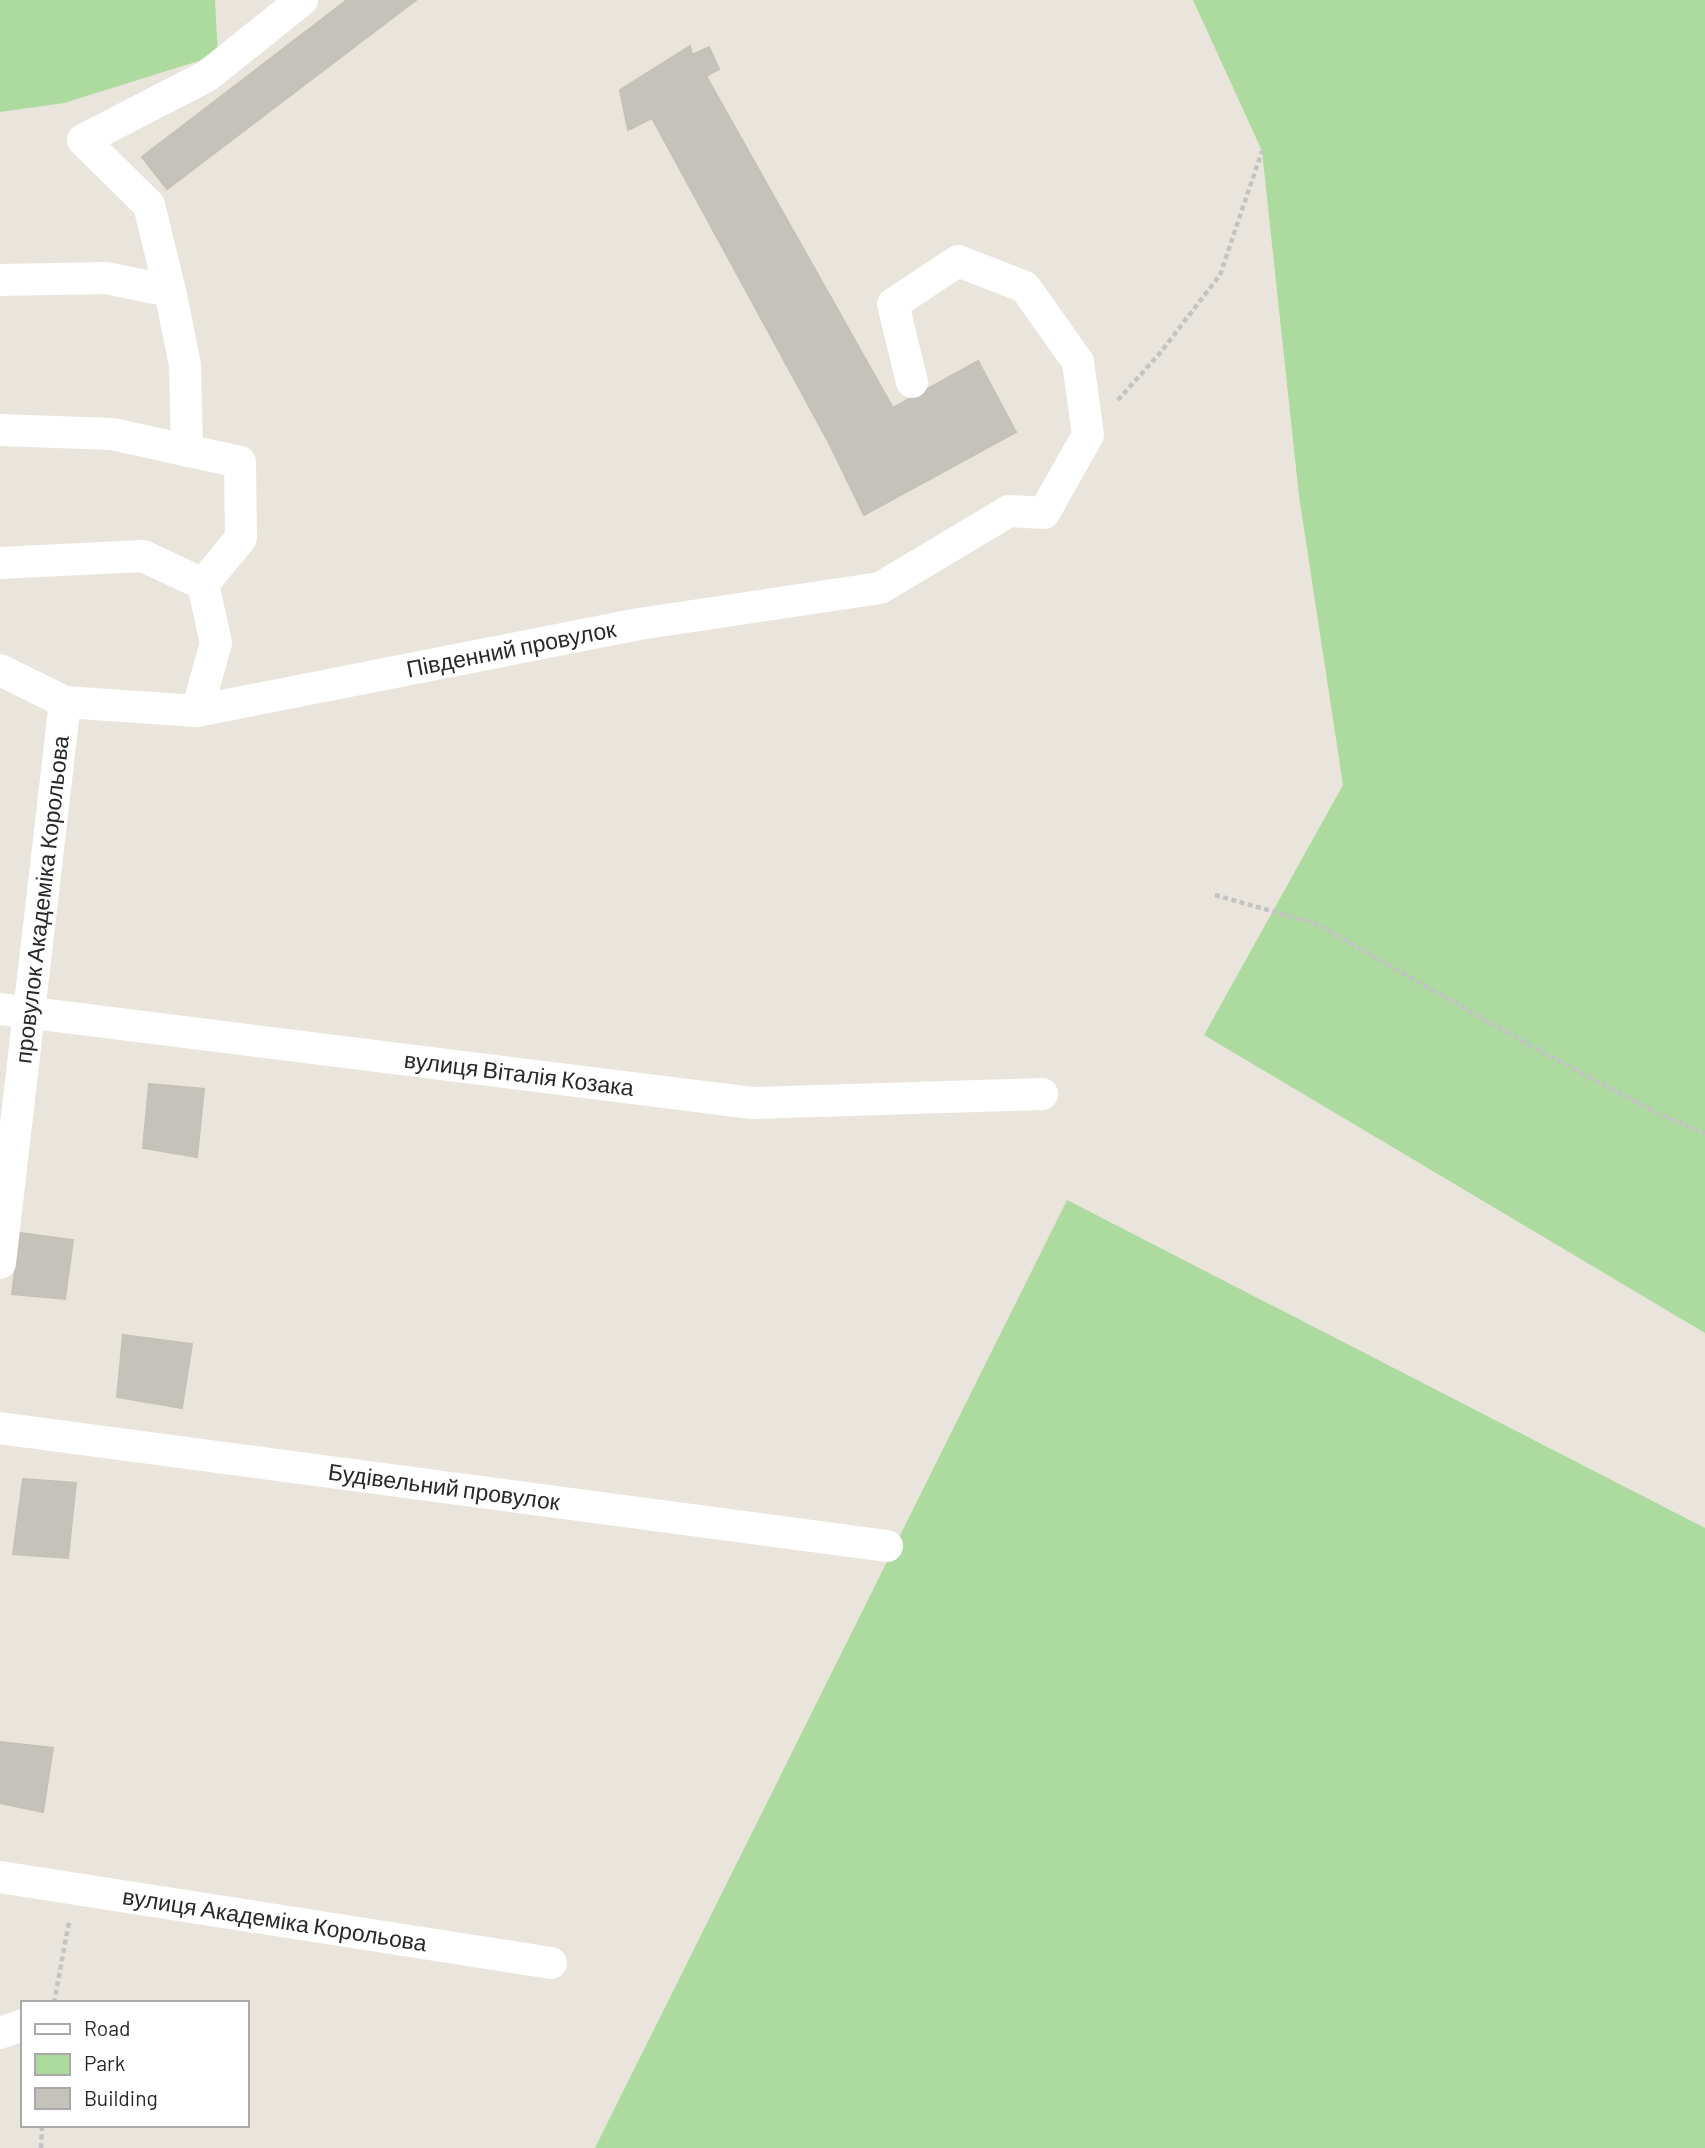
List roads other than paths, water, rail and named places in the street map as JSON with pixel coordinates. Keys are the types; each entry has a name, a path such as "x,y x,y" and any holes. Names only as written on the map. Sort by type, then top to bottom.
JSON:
{"street":[{"path":"187,451 185,365 149,205 83,140 207,76 302,0"},
{"name":"Південний провулок","path":"0,670 65,702 197,711 639,624 880,588 1009,511 1044,513 1088,435 1078,362 1025,287 958,261 893,304 912,382"},
{"path":"0,280 106,278 170,291"},
{"path":"0,430 112,434 240,462 241,538 203,584"},
{"path":"0,563 143,556 203,584"},
{"path":"197,711 216,643 203,584"},
{"name":"провулок Академіка Корольова","path":"0,1263 15,1010 65,702"},
{"name":"вулиця Віталія Козака","path":"15,1010 752,1103 1042,1094"},
{"name":"Будівельний провулок","path":"0,1428 887,1546"},
{"name":"вулиця Академіка Корольова","path":"0,1877 551,1963"},
{"path":"0,2033 21,2026"}]}
